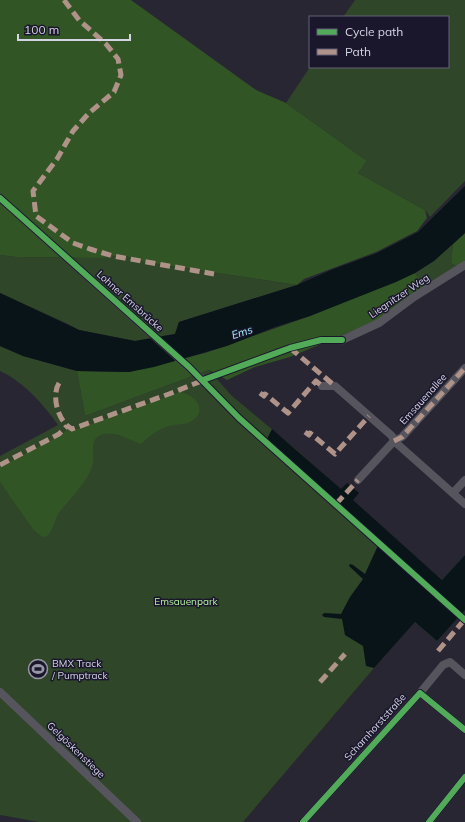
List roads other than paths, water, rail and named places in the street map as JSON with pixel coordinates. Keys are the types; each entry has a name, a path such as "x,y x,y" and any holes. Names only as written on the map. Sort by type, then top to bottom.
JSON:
{"street":[{"name":"Lohner Emsbrücke","path":"0,198 203,380"},
{"name":"Liegnitzer Weg","path":"342,340 379,323 414,297 465,265"},
{"name":"Emsauenallee","path":"358,480 394,441 402,438 465,368"},
{"path":"322,386 335,386 392,436 394,441 465,504"},
{"path":"453,493 465,480"},
{"path":"420,693 443,665 450,662 465,676"},
{"name":"Gelgöskenstiege","path":"0,692 138,822"},
{"name":"Scharnhorststraße","path":"306,821 420,693 465,730"},
{"path":"429,822 465,777"}],"water":[{"name":"Ems","path":"465,186 465,233 434,261 415,273 396,282 310,316 275,327 227,346 154,367 129,372 77,371 23,356 0,346 0,293 79,330 135,341 175,334 179,322 297,285 331,270 377,253 418,232"},
{"path":"272,429 341,489 347,483 359,493 353,500 442,580 465,555 465,610 437,641 415,622 374,668 366,666 363,646 345,635 342,619 324,617 322,615 324,613 341,614 350,597 363,579 349,566 350,564 365,574 380,541 267,439"}],"place":[{"name":"BMX Track / Pumptrack","path":"38,669"}],"park label":[{"name":"Emsauenpark","path":"186,601"}]}
